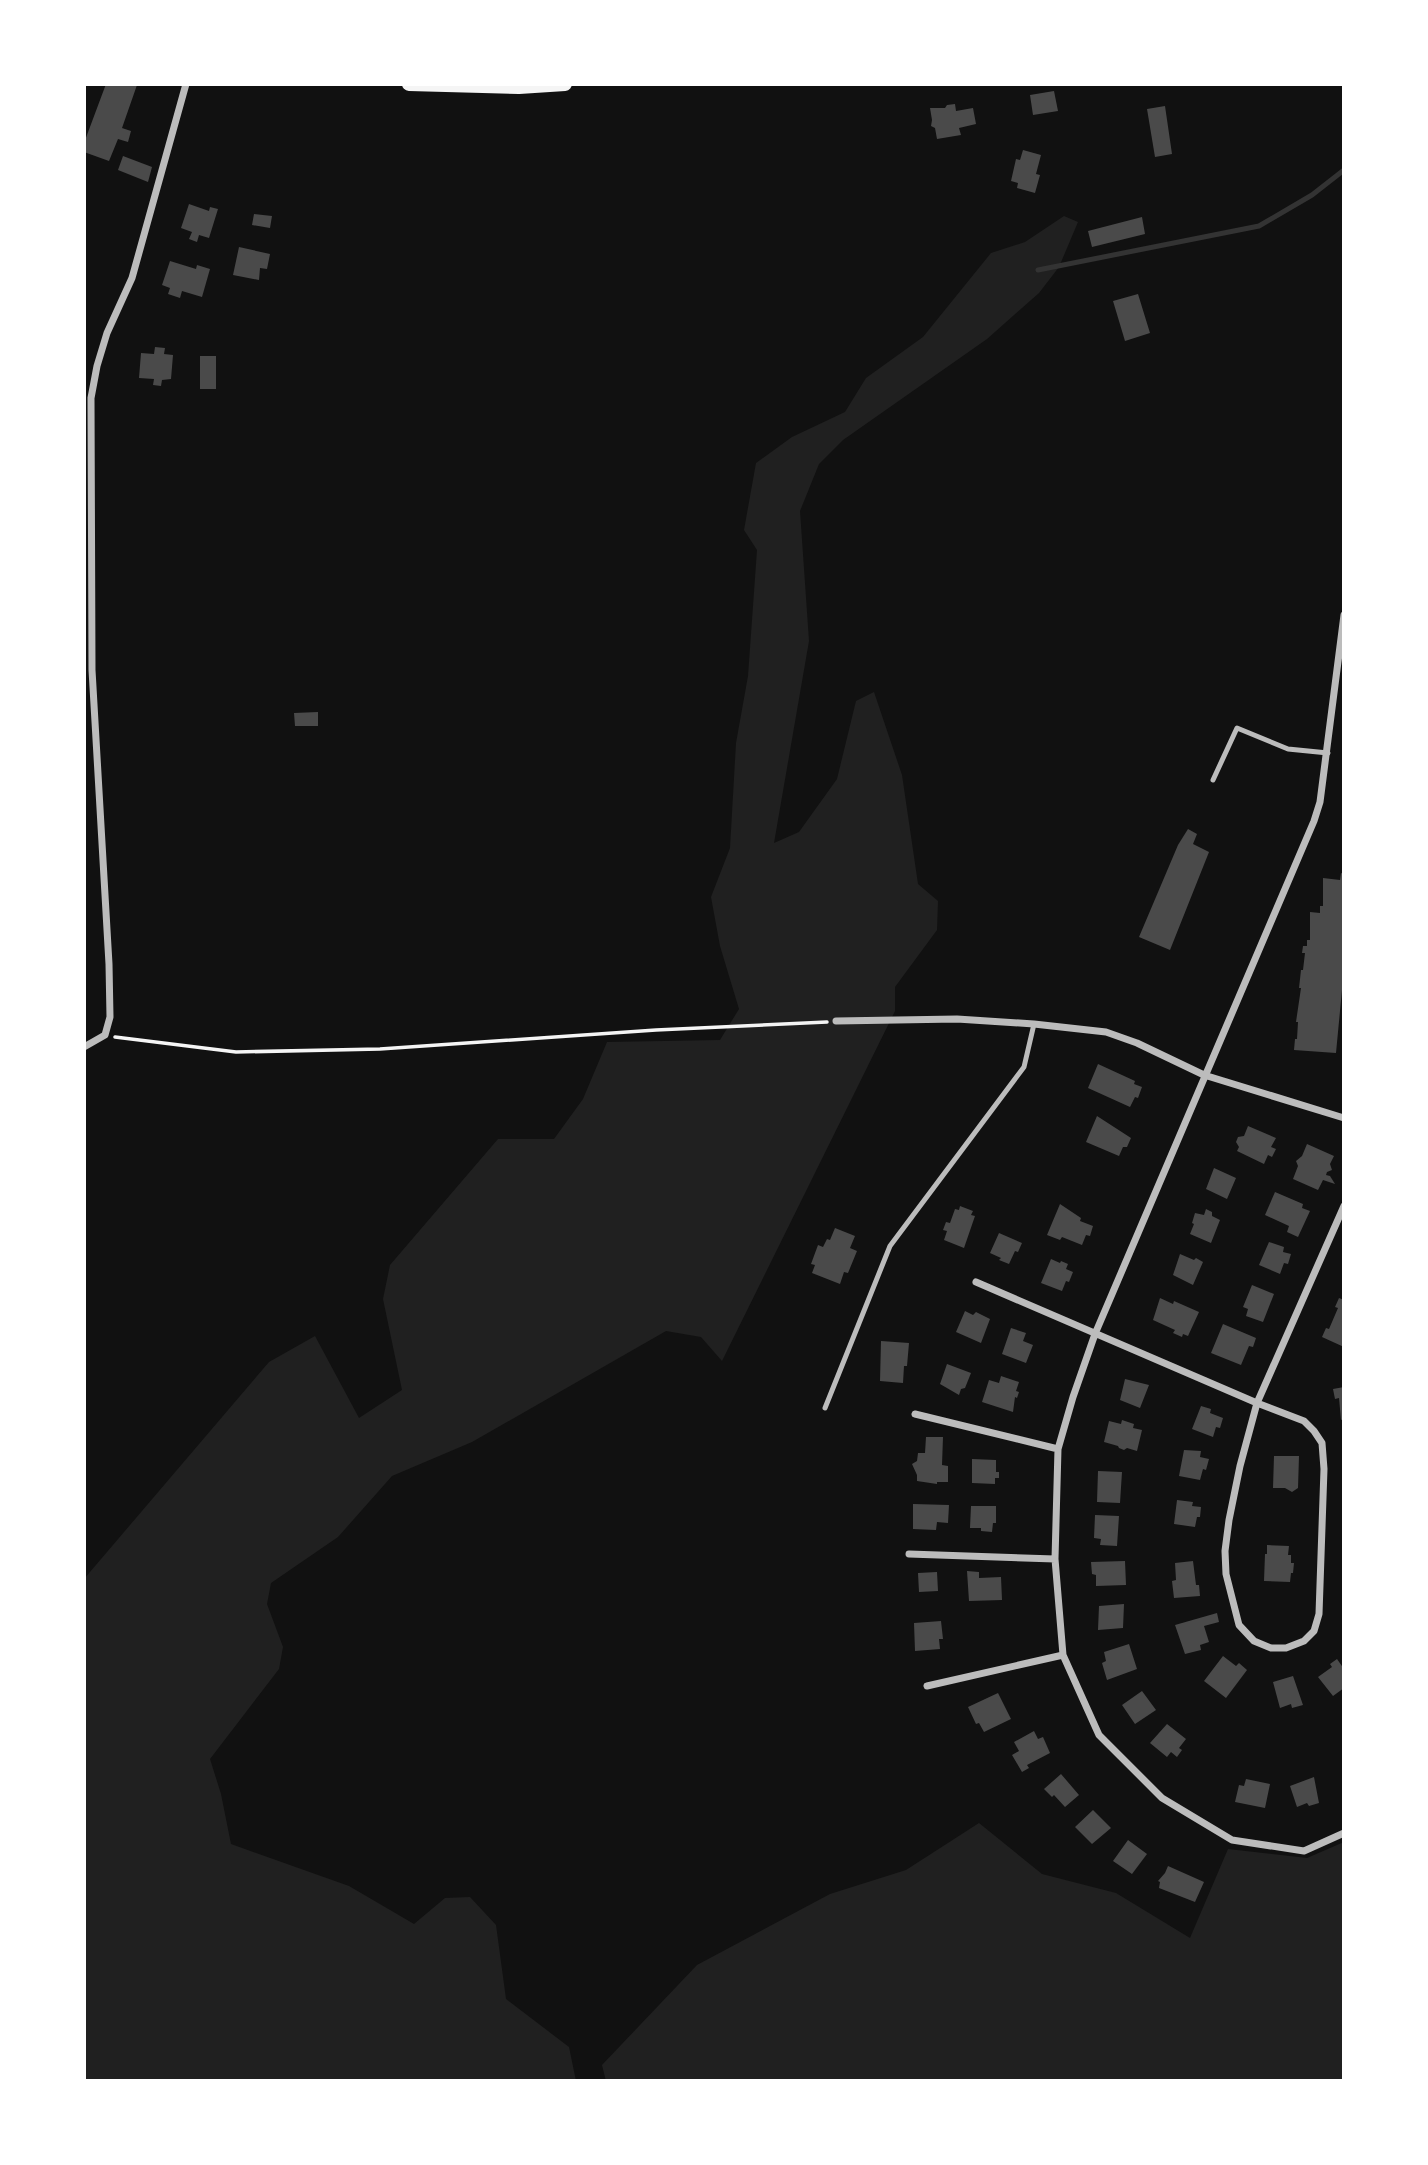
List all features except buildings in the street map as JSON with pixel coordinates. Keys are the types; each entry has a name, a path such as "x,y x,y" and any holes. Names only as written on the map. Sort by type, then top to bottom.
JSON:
{"main road":[{"path":"409,84 565,84"}],"street":[{"path":"84,1046 105,1035 110,1017 109,964 88,674 87,398 107,333 136,267 187,84"},
{"path":"1344,615 1320,803 1095,1334 1058,1449 1055,1559 1063,1655 1099,1735 1161,1798 1232,1840 1304,1851 1344,1833"},
{"path":"836,1021 957,1019 1106,1032 1137,1043 1204,1075 1344,1118"},
{"path":"976,1282 1257,1403 1304,1421 1314,1431 1322,1443 1324,1469 1319,1614 1314,1630 1304,1641 1286,1648 1271,1648 1254,1640 1239,1625 1226,1574 1225,1551 1229,1520 1257,1403 1344,1206"},
{"path":"915,1414 1058,1449"},
{"path":"909,1554 1055,1559"},
{"path":"927,1686 1063,1655"}],"lane":[{"path":"1213,780 1237,727 1288,749 1328,753"},
{"path":"825,1408 890,1246 1024,1066 1034,1024"}],"path":[{"path":"105,1035 249,1052 380,1049 836,1021"}],"shaded area":[{"path":"1064,216 1078,222 1059,267 1039,293 987,339 843,440 819,464 800,511 809,641 774,843 799,832 837,779 856,701 874,692 902,775 918,884 938,901 937,930 895,987 895,1011 722,1361 701,1337 666,1331 472,1442 392,1476 338,1537 271,1583 267,1604 283,1647 279,1669 210,1759 221,1794 231,1844 349,1886 414,1924 445,1898 470,1897 496,1925 506,1999 569,2047 576,2081 84,2081 84,1579 269,1362 315,1336 359,1418 402,1390 383,1299 390,1265 498,1139 554,1139 583,1099 607,1042 720,1040 739,1009 720,946 711,897 730,848 736,743 748,676 757,550 744,530 756,463 792,437 845,412 866,378 923,337 991,253 1025,242"},
{"path":"979,1823 1042,1874 1116,1893 1190,1938 1228,1849 1307,1858 1344,1842 1344,2081 606,2081 602,2065 697,1965 830,1894 906,1870"}],"waterway":[{"path":"1038,270 1259,226 1312,195 1344,170"}]}
